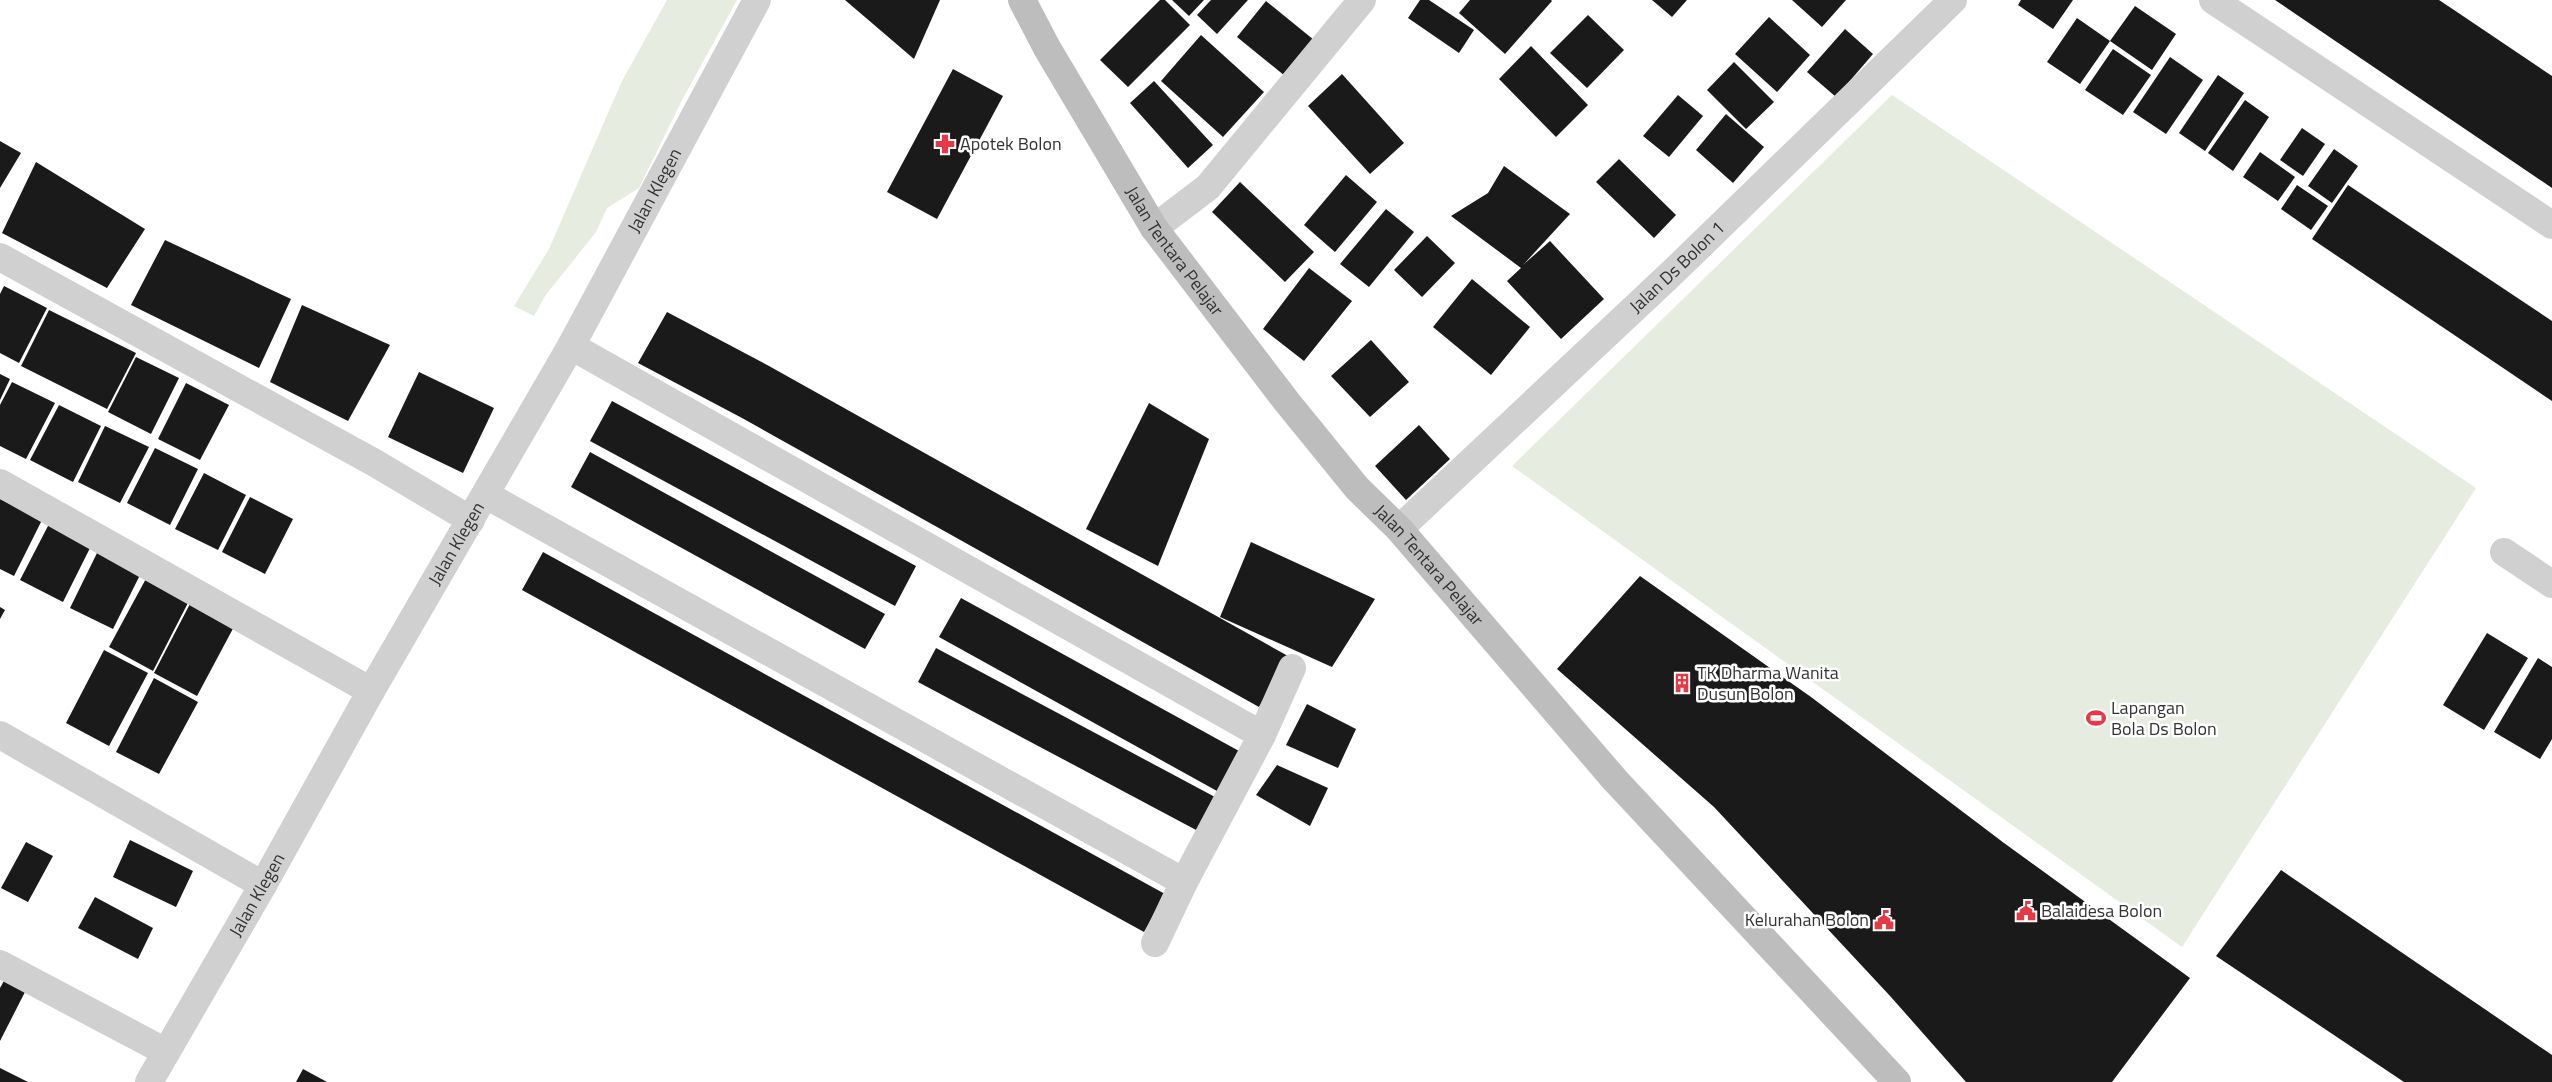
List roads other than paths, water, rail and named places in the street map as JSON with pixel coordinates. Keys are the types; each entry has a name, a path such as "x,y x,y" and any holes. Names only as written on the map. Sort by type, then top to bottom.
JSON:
{"main road":[{"name":"Jalan Tentara Pelajar","path":"1022,0 1047,48 1154,228 1287,402 1357,488 1399,529 1615,780 1897,1082"}],"street":[{"name":"Jalan Klegen","path":"149,1082 263,885 371,691 472,520 571,346 757,0"},
{"path":"1154,228 1208,187 1362,0"},
{"name":"Jalan Ds Bolon 1","path":"1399,529 1674,271 1953,0"},
{"path":"2213,0 2552,225"},
{"path":"0,257 375,463 472,520"},
{"path":"571,346 1262,735"},
{"path":"0,483 371,691"},
{"path":"486,495 1184,882"},
{"path":"2504,552 2552,584"},
{"path":"1155,943 1184,882 1262,735 1292,668"},
{"path":"0,735 263,885"},
{"path":"0,964 166,1052"}],"place":[{"name":"Apotek Bolon","path":"945,144"},
{"name":"TK Dharma Wanita Dusun Bolon","path":"1682,683"},
{"name":"Lapangan Bola Ds Bolon","path":"2096,718"},
{"name":"Balaidesa Bolon","path":"2026,911"},
{"name":"Kelurahan Bolon","path":"1884,920"}]}
